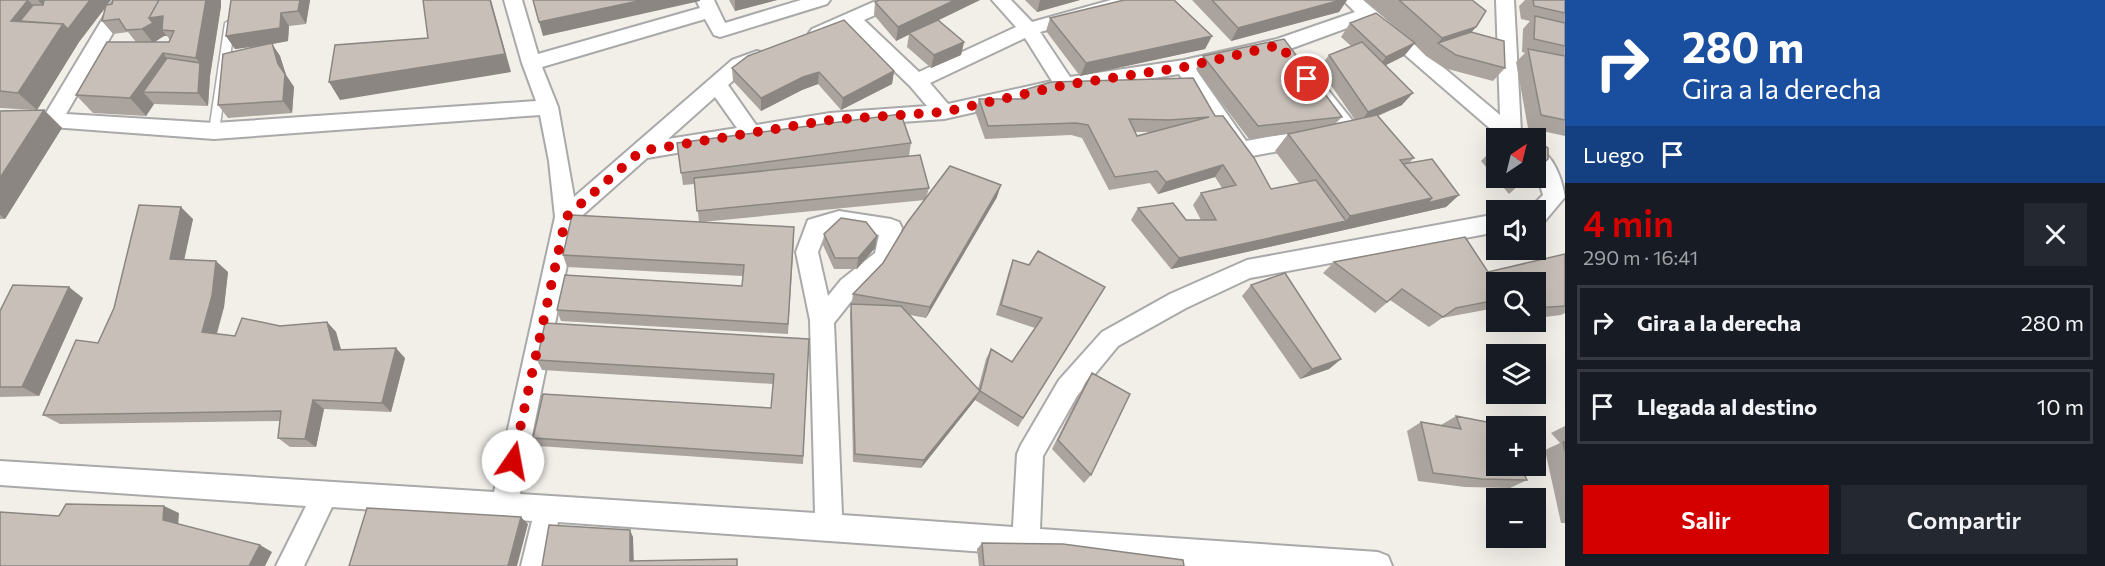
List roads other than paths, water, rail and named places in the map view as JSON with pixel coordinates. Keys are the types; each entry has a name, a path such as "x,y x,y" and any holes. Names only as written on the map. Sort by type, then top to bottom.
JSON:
{"street":[{"path":"52,120 123,0"},
{"path":"504,506 566,217 559,161 548,107 531,63 513,0"},
{"path":"531,63 708,5 720,31 821,0"},
{"path":"801,40 894,0"},
{"path":"1001,0 1028,29 1065,85"},
{"path":"917,81 1028,29 1133,0"},
{"path":"1352,0 1502,128"},
{"path":"1505,0 1512,128"},
{"path":"641,151 830,120 944,112 1065,85 1184,67 1280,45 1368,14"},
{"path":"852,19 917,81 944,112"},
{"path":"1212,43 1227,57"},
{"path":"1280,45 1294,62"},
{"path":"566,217 739,65 770,52"},
{"path":"1184,67 1241,150 1349,130 1307,79"},
{"path":"717,84 751,133"},
{"path":"0,120 52,120 214,131 548,107"},
{"path":"1546,172 1553,186 1554,197 1546,205"},
{"path":"1026,542 1030,454 1068,388 1110,339 1178,301 1247,269 1486,225"},
{"path":"822,320 829,527"},
{"path":"0,473 548,508 1378,566"},
{"path":"290,566 325,494"},
{"path":"534,566 548,508"}],"lane":[{"path":"214,131 231,16"}]}
